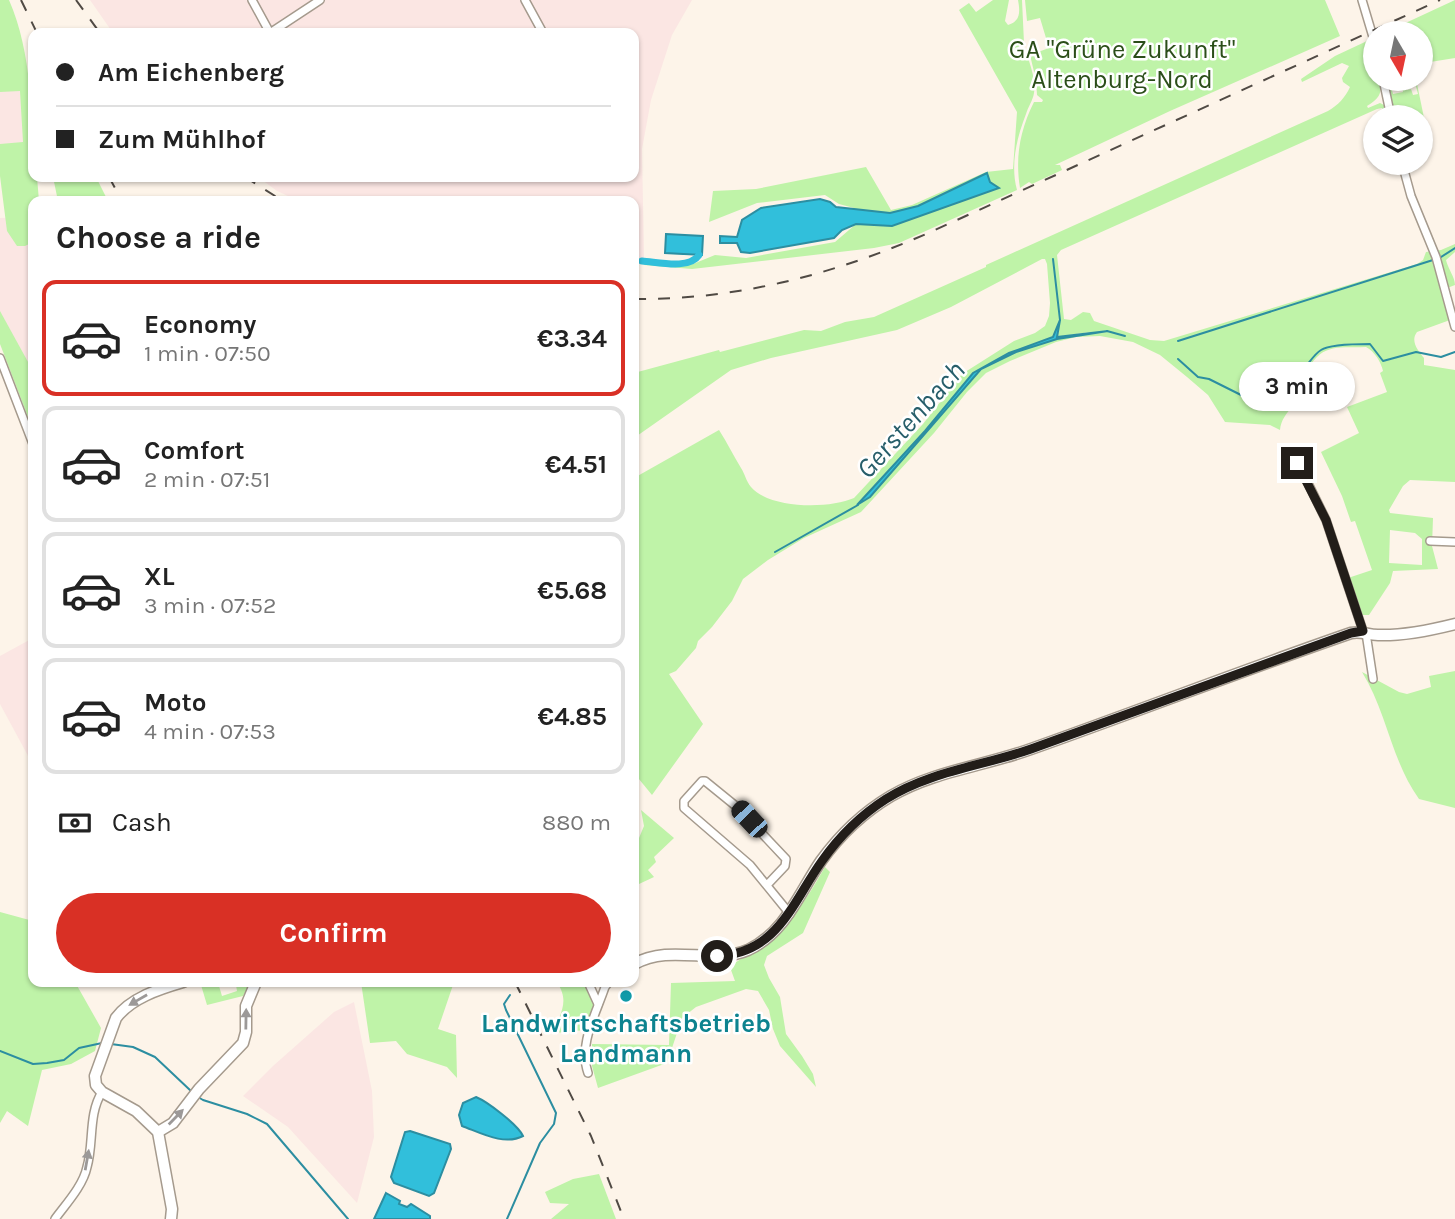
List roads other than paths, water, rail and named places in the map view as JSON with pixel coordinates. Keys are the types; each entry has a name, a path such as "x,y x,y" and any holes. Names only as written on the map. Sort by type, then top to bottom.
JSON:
{"street":[{"path":"252,0 267,28"},
{"path":"278,28 320,0"},
{"path":"525,0 540,28"},
{"path":"1362,0 1368,21"},
{"path":"1405,175 1436,257 1455,327"},
{"path":"0,358 28,431"},
{"path":"1297,463 1326,520 1365,632 1373,679"},
{"path":"1430,541 1455,542"},
{"path":"639,961 666,954 717,956 746,951 760,943 790,914 821,861 869,811 908,787 1027,751 1351,633 1389,634 1455,624"},
{"path":"767,885 785,866 786,859 737,807 702,780 684,802 684,808 725,842 767,885 790,914"},
{"path":"168,987 145,995 127,1006 116,1018 95,1076 96,1085 102,1092 136,1111 158,1132 172,1219"},
{"path":"158,1132 173,1123 199,1089 243,1043 246,1032 246,1006 254,987"},
{"path":"590,987 598,1005"},
{"path":"588,1073 584,1052 598,1005 607,987"},
{"path":"55,1219 87,1169 95,1102 102,1092"}],"water":[{"path":"987,173 990,182 999,188 892,226 856,224 842,230 834,238 750,253 741,252 737,243 720,243 720,236 737,237 742,220 761,208 820,199 836,207 890,213 918,206"},
{"path":"666,234 703,236 702,255 665,253"},
{"path":"1060,320 1057,337 1108,331 1057,339 1016,352 981,369 870,497 857,505 925,431 973,373 1009,353 1053,337"},
{"path":"476,1097 502,1114 523,1136 500,1139 462,1126 459,1115 463,1103"},
{"path":"410,1131 450,1144 451,1149 434,1193 429,1196 394,1183 391,1177 405,1132"},
{"path":"386,1193 400,1201 399,1204 407,1207 411,1204 430,1216 430,1219 374,1219"}],"waterway":[{"path":"1438,259 1455,248"},
{"path":"642,261 681,264 694,260 699,255"},
{"path":"1053,259 1060,320"},
{"path":"1178,341 1433,260"},
{"name":"Gerstenbach","path":"1107,331 1125,336"},
{"name":"Gerstenbach","path":"1178,359 1198,377 1209,379 1247,398 1253,405 1279,392 1325,348 1370,344 1383,361 1416,352 1441,357 1455,352"},
{"name":"Gerstenbach","path":"775,552 858,505"},
{"name":"Gerstenbach","path":"507,1219 540,1143 554,1124 556,1113 506,1010 504,1004 510,995"},
{"path":"0,1051 33,1064 47,1063 64,1060 79,1048 102,1043"},
{"path":"111,1044 133,1047 155,1057 191,1091"},
{"path":"198,1097 267,1124 348,1219"}],"railway":[{"path":"21,0 35,28"},
{"path":"76,0 96,28"},
{"path":"639,299 712,295 751,289 826,271 862,259 935,230 1440,0"},
{"path":"112,182 119,196"},
{"path":"253,182 275,196"},
{"path":"517,987 591,1136 624,1219"}],"place":[{"name":"Landwirtschaftsbetrieb Landmann","path":"626,996"}],"park label":[{"name":"GA \"Grüne Zukunft\" Altenburg-Nord","path":"1122,64"}]}
